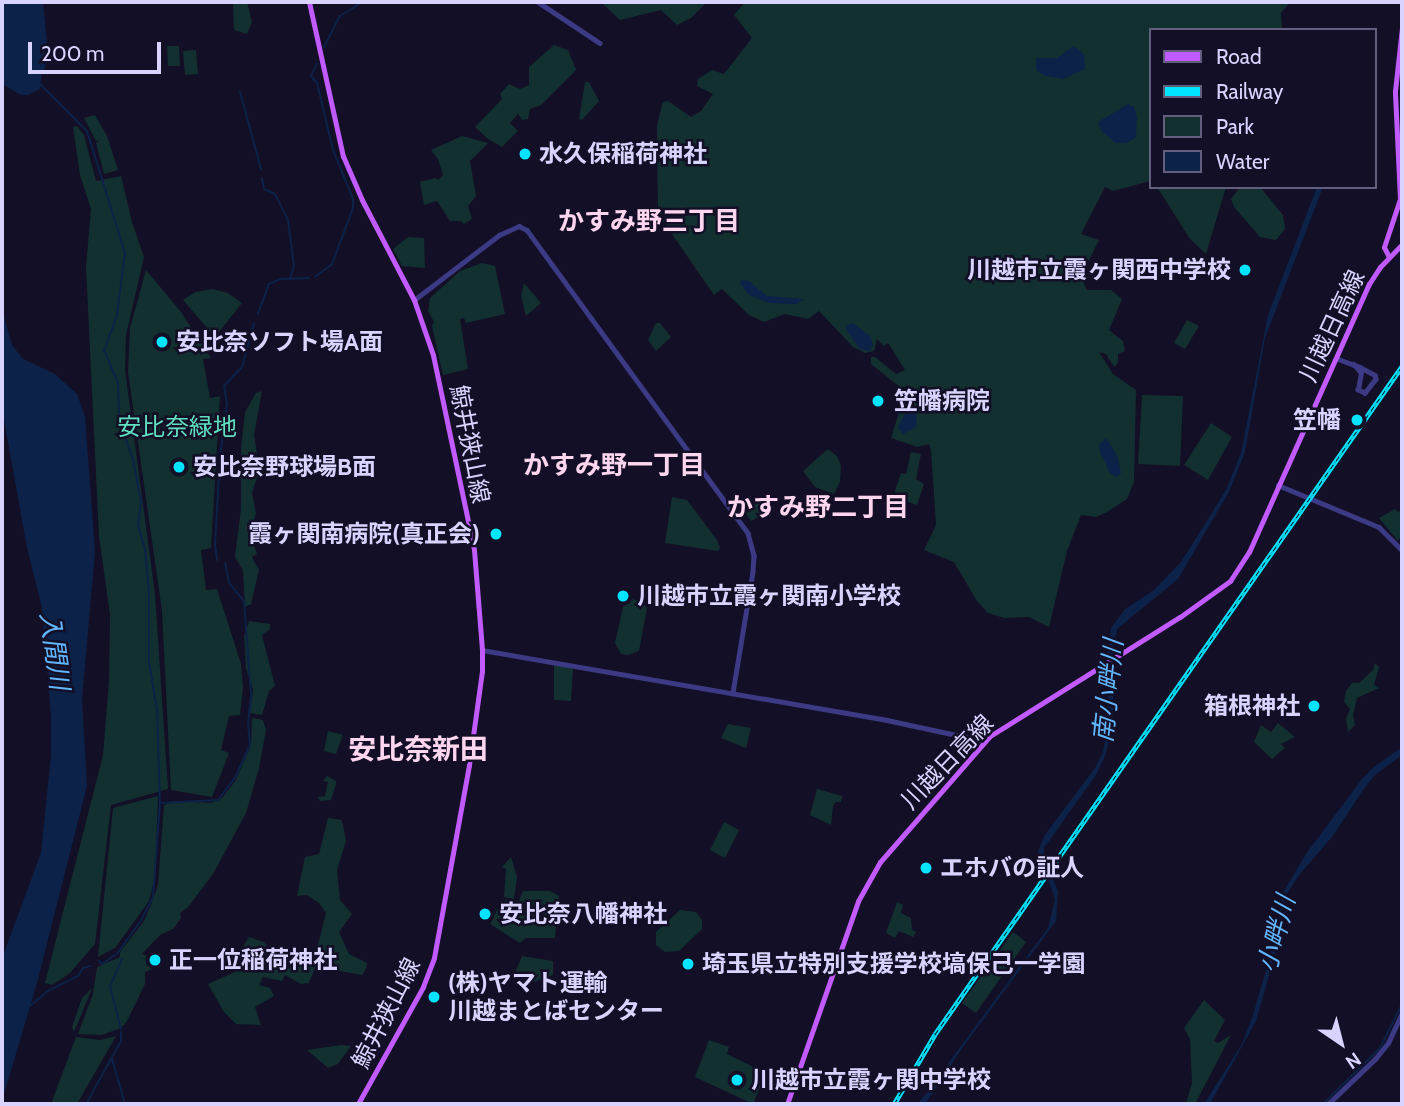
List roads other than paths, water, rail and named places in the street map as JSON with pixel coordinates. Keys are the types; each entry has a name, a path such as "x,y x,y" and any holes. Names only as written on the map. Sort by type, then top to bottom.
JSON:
{"main road":[{"name":"鯨井狭山線","path":"309,2 344,156 362,200 414,300 438,375 476,563 482,650 482,671 469,765 434,958 424,987 358,1104"},
{"path":"1389,257 1384,245 1400,199 1395,91 1402,28"},
{"name":"川越日高線","path":"787,1104 867,883 883,858 984,741 1191,610 1230,581 1249,552 1369,284 1402,244"}],"street":[{"path":"538,2 600,43"},
{"path":"414,300 499,235 519,226 530,233 748,533 754,556 753,572 733,693"},
{"path":"1335,358 1354,365 1376,376 1365,393 1358,390 1361,373 1354,365"},
{"path":"1278,485 1379,527 1402,550"},
{"path":"482,650 733,693 984,741"},
{"path":"1328,1104 1375,1059 1388,1043 1402,1013"}],"water":[{"path":"2,2 43,2 48,52 40,89 28,95 21,95 2,84"},
{"path":"1073,46 1084,54 1085,69 1063,79 1045,76 1036,70 1036,58 1057,58"},
{"path":"1128,104 1134,107 1137,116 1136,137 1127,143 1116,143 1101,131 1098,122"},
{"name":"南小畔川","path":"1316,189 1322,189 1265,338 1245,452 1229,492 1178,579 1117,629 1113,651 1113,720 1106,754 1096,775 1044,848 1044,858 1058,891 1056,921 960,1051 925,1104 918,1104 1048,928 1055,899 1038,852 1044,836 1095,768 1103,752 1109,719 1107,655 1111,628 1125,609 1154,590 1181,562 1226,490 1241,453 1268,315"},
{"path":"742,280 749,281 767,296 805,299 797,304 769,303 749,295 740,283"},
{"name":"入間川","path":"2,309 12,345 23,359 55,374 77,394 85,416 95,552 82,699 87,786 37,983 2,1101 2,958 41,853 51,755 51,716 42,608 27,548 2,409"},
{"path":"853,323 871,337 873,345 870,351 860,349 846,329 846,325"},
{"path":"909,406 913,407 917,416 916,427 903,434 898,427"},
{"path":"1106,438 1117,455 1121,473 1117,477 1110,473 1100,452 1099,445"},
{"name":"小畔川","path":"1402,747 1402,755 1374,776 1332,837 1299,875 1285,897 1276,951 1256,1021 1210,1104 1204,1104 1242,1044 1252,1018 1277,932 1283,892 1308,851 1362,779"}],"waterway":[{"path":"324,47 340,16 362,2"},
{"path":"315,277 332,264 353,208 353,199 333,150 317,83 311,76 317,63"},
{"path":"40,84 87,131 125,253 117,315 104,350 118,383 119,420 133,459 141,502 138,525 145,549 149,594 149,662 157,710 160,803 153,897 142,919 117,954"},
{"path":"240,92 261,169"},
{"path":"262,178 264,189 275,194 288,220 294,266 290,279"},
{"path":"258,314 269,284 281,279 309,278"},
{"path":"217,560 215,544 220,457 227,404 224,386 242,367 254,324"},
{"path":"161,803 218,800 236,776 250,745 248,724 251,694 244,601 229,583 225,563"},
{"path":"99,961 102,964 115,955"},
{"path":"121,1029 110,986 122,959"},
{"path":"30,1006 48,991 78,976 83,968 91,966"},
{"path":"1323,1104 1380,1048 1402,1004"},
{"path":"86,1104 121,1041 121,1032"},
{"path":"112,1059 125,1104"}],"railway":[{"path":"894,1104 935,1034 1402,366"}],"place":[{"name":"水久保稲荷神社","path":"525,154"},
{"name":"川越市立霞ヶ関西中学校","path":"1245,270"},
{"name":"安比奈ソフト場A面","path":"162,342"},
{"name":"笠幡病院","path":"878,401"},
{"name":"笠幡","path":"1357,420"},
{"name":"安比奈野球場B面","path":"179,467"},
{"name":"霞ヶ関南病院(真正会)","path":"496,534"},
{"name":"川越市立霞ヶ関南小学校","path":"623,596"},
{"name":"箱根神社","path":"1314,706"},
{"name":"エホバの証人","path":"926,868"},
{"name":"安比奈八幡神社","path":"485,914"},
{"name":"正一位稲荷神社","path":"155,960"},
{"name":"埼玉県立特別支援学校塙保己一学園","path":"688,964"},
{"name":"(株)ヤマト運輸 川越まとばセンター","path":"434,997"},
{"name":"川越市立霞ヶ関中学校","path":"737,1080"}],"district":[{"name":"かすみ野三丁目","path":"649,222"},
{"name":"かすみ野一丁目","path":"614,466"},
{"name":"かすみ野二丁目","path":"818,508"},
{"name":"安比奈新田","path":"418,749"}],"park label":[{"name":"安比奈緑地","path":"177,427"}]}
